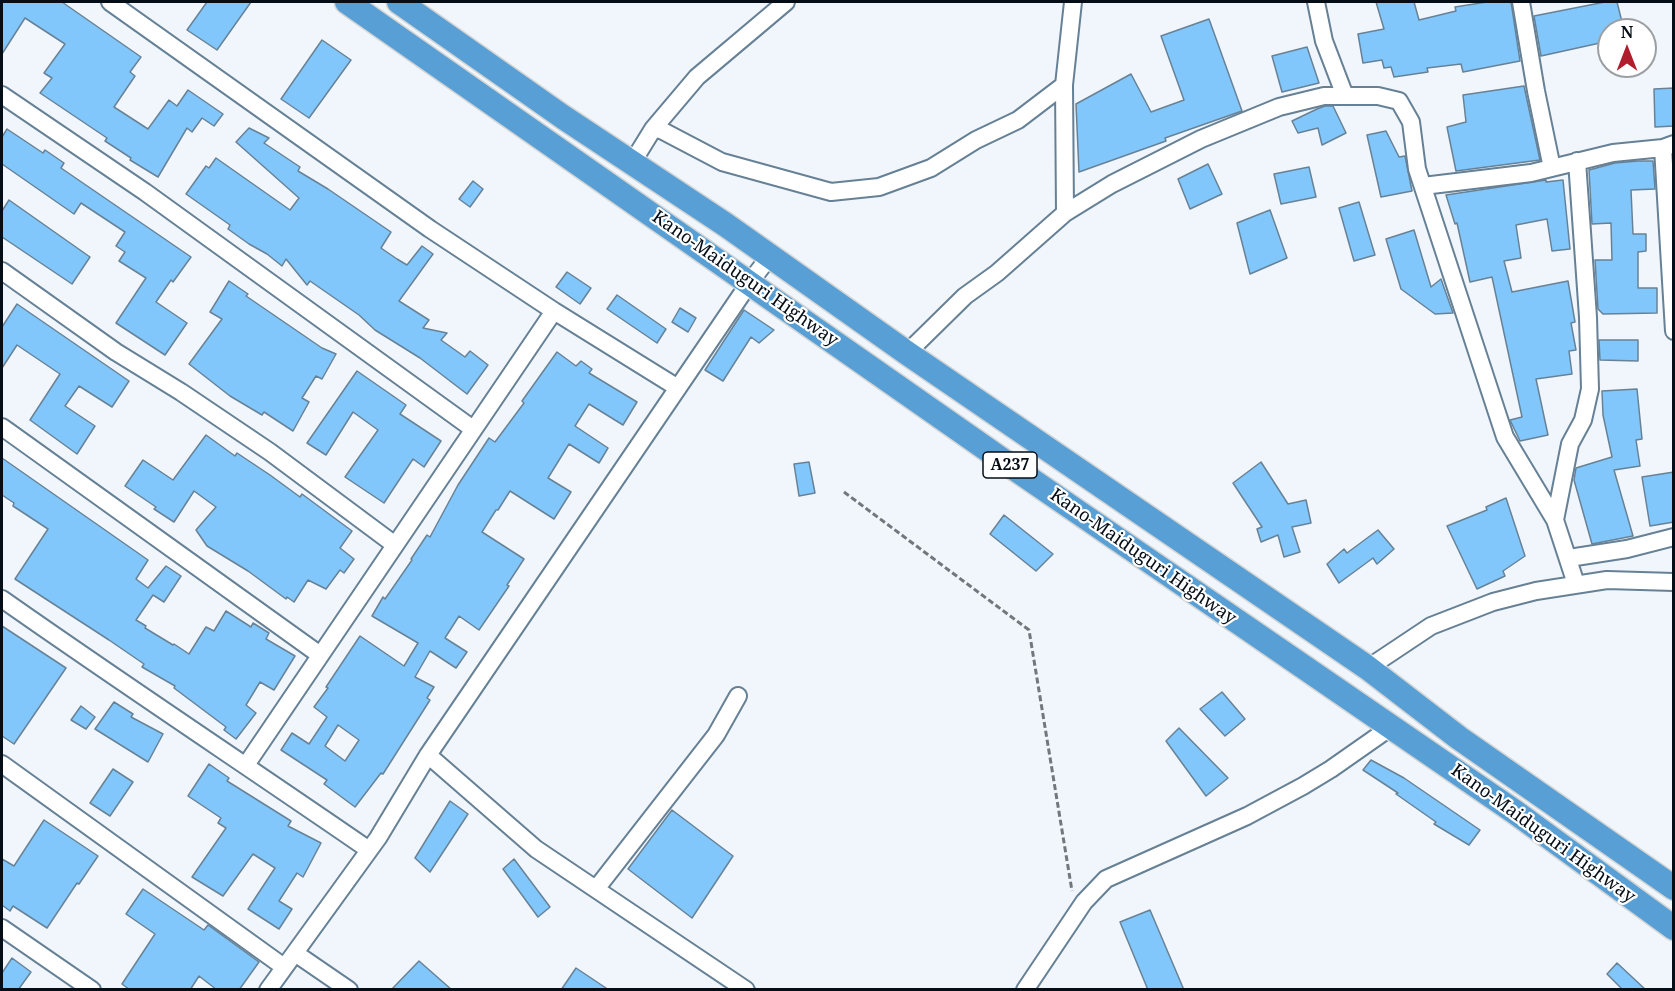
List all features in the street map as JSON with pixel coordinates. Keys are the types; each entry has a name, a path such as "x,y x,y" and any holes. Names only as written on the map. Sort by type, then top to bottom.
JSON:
{"highway":[{"name":"Kano-Maiduguri Highway","path":"347,2 1008,464 1515,812 1674,928"},
{"name":"Kano-Maiduguri Highway","path":"399,2 1368,668 1459,738 1674,888"}],"street":[{"path":"110,2 430,229 554,311 678,388"},
{"path":"632,163 653,129 697,77 786,2"},
{"path":"1065,213 1064,85 1073,2"},
{"path":"1316,2 1324,41 1345,96"},
{"path":"1521,2 1552,168"},
{"path":"653,129 661,130 722,162 831,192 879,187 931,168 976,140 1018,120 1064,85"},
{"path":"2,95 145,192 472,429"},
{"path":"907,353 965,296 997,273 1065,213 1112,184 1201,139 1279,107 1324,96 1378,96 1399,101 1411,122 1417,169 1505,437 1555,520 1576,584"},
{"path":"1424,186 1552,168 1613,153 1668,146 1674,331"},
{"path":"1555,520 1570,444 1583,420 1590,389 1588,317 1577,161"},
{"path":"268,990 369,850 428,755 770,256"},
{"path":"2,270 116,352 181,392 270,452 395,545"},
{"path":"246,765 554,311"},
{"path":"2,427 320,656"},
{"path":"1569,558 1627,549 1674,537"},
{"path":"1368,668 1431,626 1492,602 1536,591 1607,580 1674,582"},
{"path":"2,598 126,687 246,765 369,850"},
{"path":"596,889 716,735 738,696"},
{"path":"1025,990 1076,914 1095,890 1115,873 1192,842 1257,811 1331,769 1390,727"},
{"path":"428,755 536,849 746,990"},
{"path":"2,764 284,967"},
{"path":"2,928 92,990"},
{"path":"295,953 349,990"}],"path":[{"path":"844,492 1029,630 1076,914"}],"building":[{"path":"2,2 62,2 141,57 130,72 135,76 114,107 148,129 169,100 177,106 188,90 223,114 214,126 202,118 192,132 187,128 158,177 130,160 131,158 105,141 107,138 40,93 52,78 44,73 65,44 25,18 2,54"},
{"path":"207,2 251,2 217,50 187,30"},
{"path":"1376,2 1414,2 1419,20 1456,11 1455,7 1487,2 1511,2 1520,61 1463,72 1461,64 1427,68 1428,72 1394,77 1391,67 1384,68 1382,60 1363,63 1358,34 1384,29"},
{"path":"1605,2 1617,2 1621,18 1597,18 1597,44 1541,56 1534,16"},
{"path":"1209,19 1242,111 1079,172 1076,104 1131,74 1151,112 1184,100 1161,36"},
{"path":"322,40 351,60 309,118 281,99"},
{"path":"1307,47 1319,83 1282,92 1272,56"},
{"path":"1524,86 1540,160 1456,171 1447,127 1466,122 1463,95"},
{"path":"1674,88 1674,126 1655,127 1654,89"},
{"path":"1325,106 1333,106 1346,133 1322,145 1318,128 1298,133 1292,121"},
{"path":"249,128 269,138 264,143 300,167 298,171 391,232 381,248 397,259 407,265 422,246 433,254 399,301 429,320 423,328 447,333 441,340 465,357 470,351 488,365 467,394 310,281 307,285 286,259 282,266 228,229 230,225 186,194 206,166 209,168 216,158 290,210 299,198 236,142"},
{"path":"7,129 43,153 45,150 64,163 61,168 191,257 156,302 187,323 165,355 116,323 146,278 119,261 125,252 116,246 125,232 81,203 74,214 2,164 2,137"},
{"path":"1386,131 1399,157 1405,156 1412,191 1381,197 1367,135"},
{"path":"1653,161 1655,189 1631,190 1633,234 1646,234 1646,251 1638,252 1638,288 1657,288 1657,313 1603,314 1598,309 1595,260 1612,260 1611,223 1592,224 1589,170 1615,163"},
{"path":"1208,164 1222,194 1190,209 1178,179"},
{"path":"1309,167 1316,197 1281,204 1274,174"},
{"path":"1546,180 1546,182 1563,180 1570,249 1552,251 1547,219 1516,225 1521,258 1504,261 1512,292 1568,281 1575,322 1571,323 1576,350 1569,351 1572,374 1536,379 1548,435 1520,441 1510,420 1522,417 1492,277 1470,282 1457,223 1455,224 1446,195"},
{"path":"473,181 483,189 470,207 459,199"},
{"path":"9,200 90,257 72,284 2,237 2,211"},
{"path":"1359,202 1375,255 1354,261 1339,208"},
{"path":"1270,210 1287,258 1250,274 1237,223"},
{"path":"1414,230 1431,287 1441,279 1453,313 1435,314 1401,289 1386,239"},
{"path":"567,272 591,288 580,304 556,287"},
{"path":"229,281 248,294 246,296 322,348 336,354 322,379 316,376 302,398 309,402 293,431 264,412 262,415 230,396 189,364 222,319 210,312"},
{"path":"617,295 666,329 657,343 607,309"},
{"path":"17,304 129,381 112,407 79,386 65,406 95,426 77,454 30,420 60,374 17,345 2,368 2,327"},
{"path":"680,308 696,318 688,332 672,322"},
{"path":"744,310 774,330 759,343 751,337 723,381 705,370"},
{"path":"1599,340 1638,340 1638,361 1600,360"},
{"path":"557,352 576,366 581,361 592,369 589,373 637,402 623,425 589,404 575,426 608,448 599,463 569,444 548,478 571,492 554,519 510,491 496,510 482,532 524,559 479,630 459,616 445,638 467,652 456,668 430,651 415,677 434,687 427,698 430,700 383,774 381,773 355,807 324,784 327,780 281,750 292,733 309,744 327,717 314,707 360,636 404,666 418,643 372,616 427,535 430,537 458,485 489,438 495,442 524,403 522,401","holes":["338,725 359,740 345,761 325,746"]},
{"path":"357,371 406,405 400,414 441,441 424,467 413,459 384,503 345,477 378,430 353,412 326,455 307,443"},
{"path":"1637,389 1642,439 1636,440 1640,466 1614,470 1633,536 1592,544 1574,480 1576,468 1612,457 1603,415 1602,391"},
{"path":"206,435 235,456 237,453 300,497 302,494 352,531 340,548 354,559 344,573 340,570 326,589 308,580 294,602 287,597 286,599 248,571 207,546 196,530 216,507 194,491 174,522 125,486 143,460 173,480"},
{"path":"2,458 148,560 136,579 148,588 166,566 181,576 164,602 153,595 136,620 146,626 145,628 189,654 206,627 214,631 226,611 251,627 253,623 269,633 266,639 295,656 274,690 260,682 246,705 256,713 236,739 224,730 226,727 174,688 175,686 142,667 144,664 15,579 48,529 13,506 14,503 2,495"},
{"path":"809,462 815,493 799,496 794,464"},
{"path":"1261,462 1288,504 1306,500 1311,523 1292,527 1300,552 1284,557 1278,535 1261,542 1257,529 1262,527 1233,483"},
{"path":"1674,472 1674,522 1650,526 1642,477"},
{"path":"1506,498 1525,556 1503,571 1505,576 1477,589 1447,526 1487,510 1486,507"},
{"path":"1004,515 1053,554 1036,571 990,534"},
{"path":"1378,530 1394,549 1377,564 1373,558 1339,583 1327,564 1344,549 1347,553"},
{"path":"2,626 66,668 14,744 2,736"},
{"path":"1222,692 1245,719 1225,736 1200,709"},
{"path":"114,702 133,714 131,717 163,734 148,762 95,729"},
{"path":"81,706 95,717 86,729 71,720"},
{"path":"1179,728 1228,778 1206,796 1166,741"},
{"path":"1371,760 1404,778 1480,830 1469,845 1434,824 1436,822 1396,794 1398,793 1363,770"},
{"path":"209,764 229,778 227,781 291,821 288,826 321,843 303,877 297,873 279,901 292,909 279,929 248,909 275,868 253,854 223,896 192,877 226,828 218,823 221,818 188,796"},
{"path":"113,769 133,782 110,816 90,803"},
{"path":"450,801 468,814 430,872 415,858"},
{"path":"672,810 733,856 692,918 628,869"},
{"path":"44,820 98,856 47,928 13,906 10,911 2,905 2,859 14,866"},
{"path":"514,859 550,907 538,917 503,869"},
{"path":"143,889 204,930 208,925 259,962 239,990 217,990 199,976 190,990 130,990 122,984 155,934 126,914"},
{"path":"1150,910 1184,990 1148,990 1120,922"},
{"path":"12,958 31,972 18,990 2,990 2,973"},
{"path":"419,961 452,990 391,990"},
{"path":"1617,963 1646,990 1623,990 1607,974"},
{"path":"576,968 609,990 561,990"}]}
